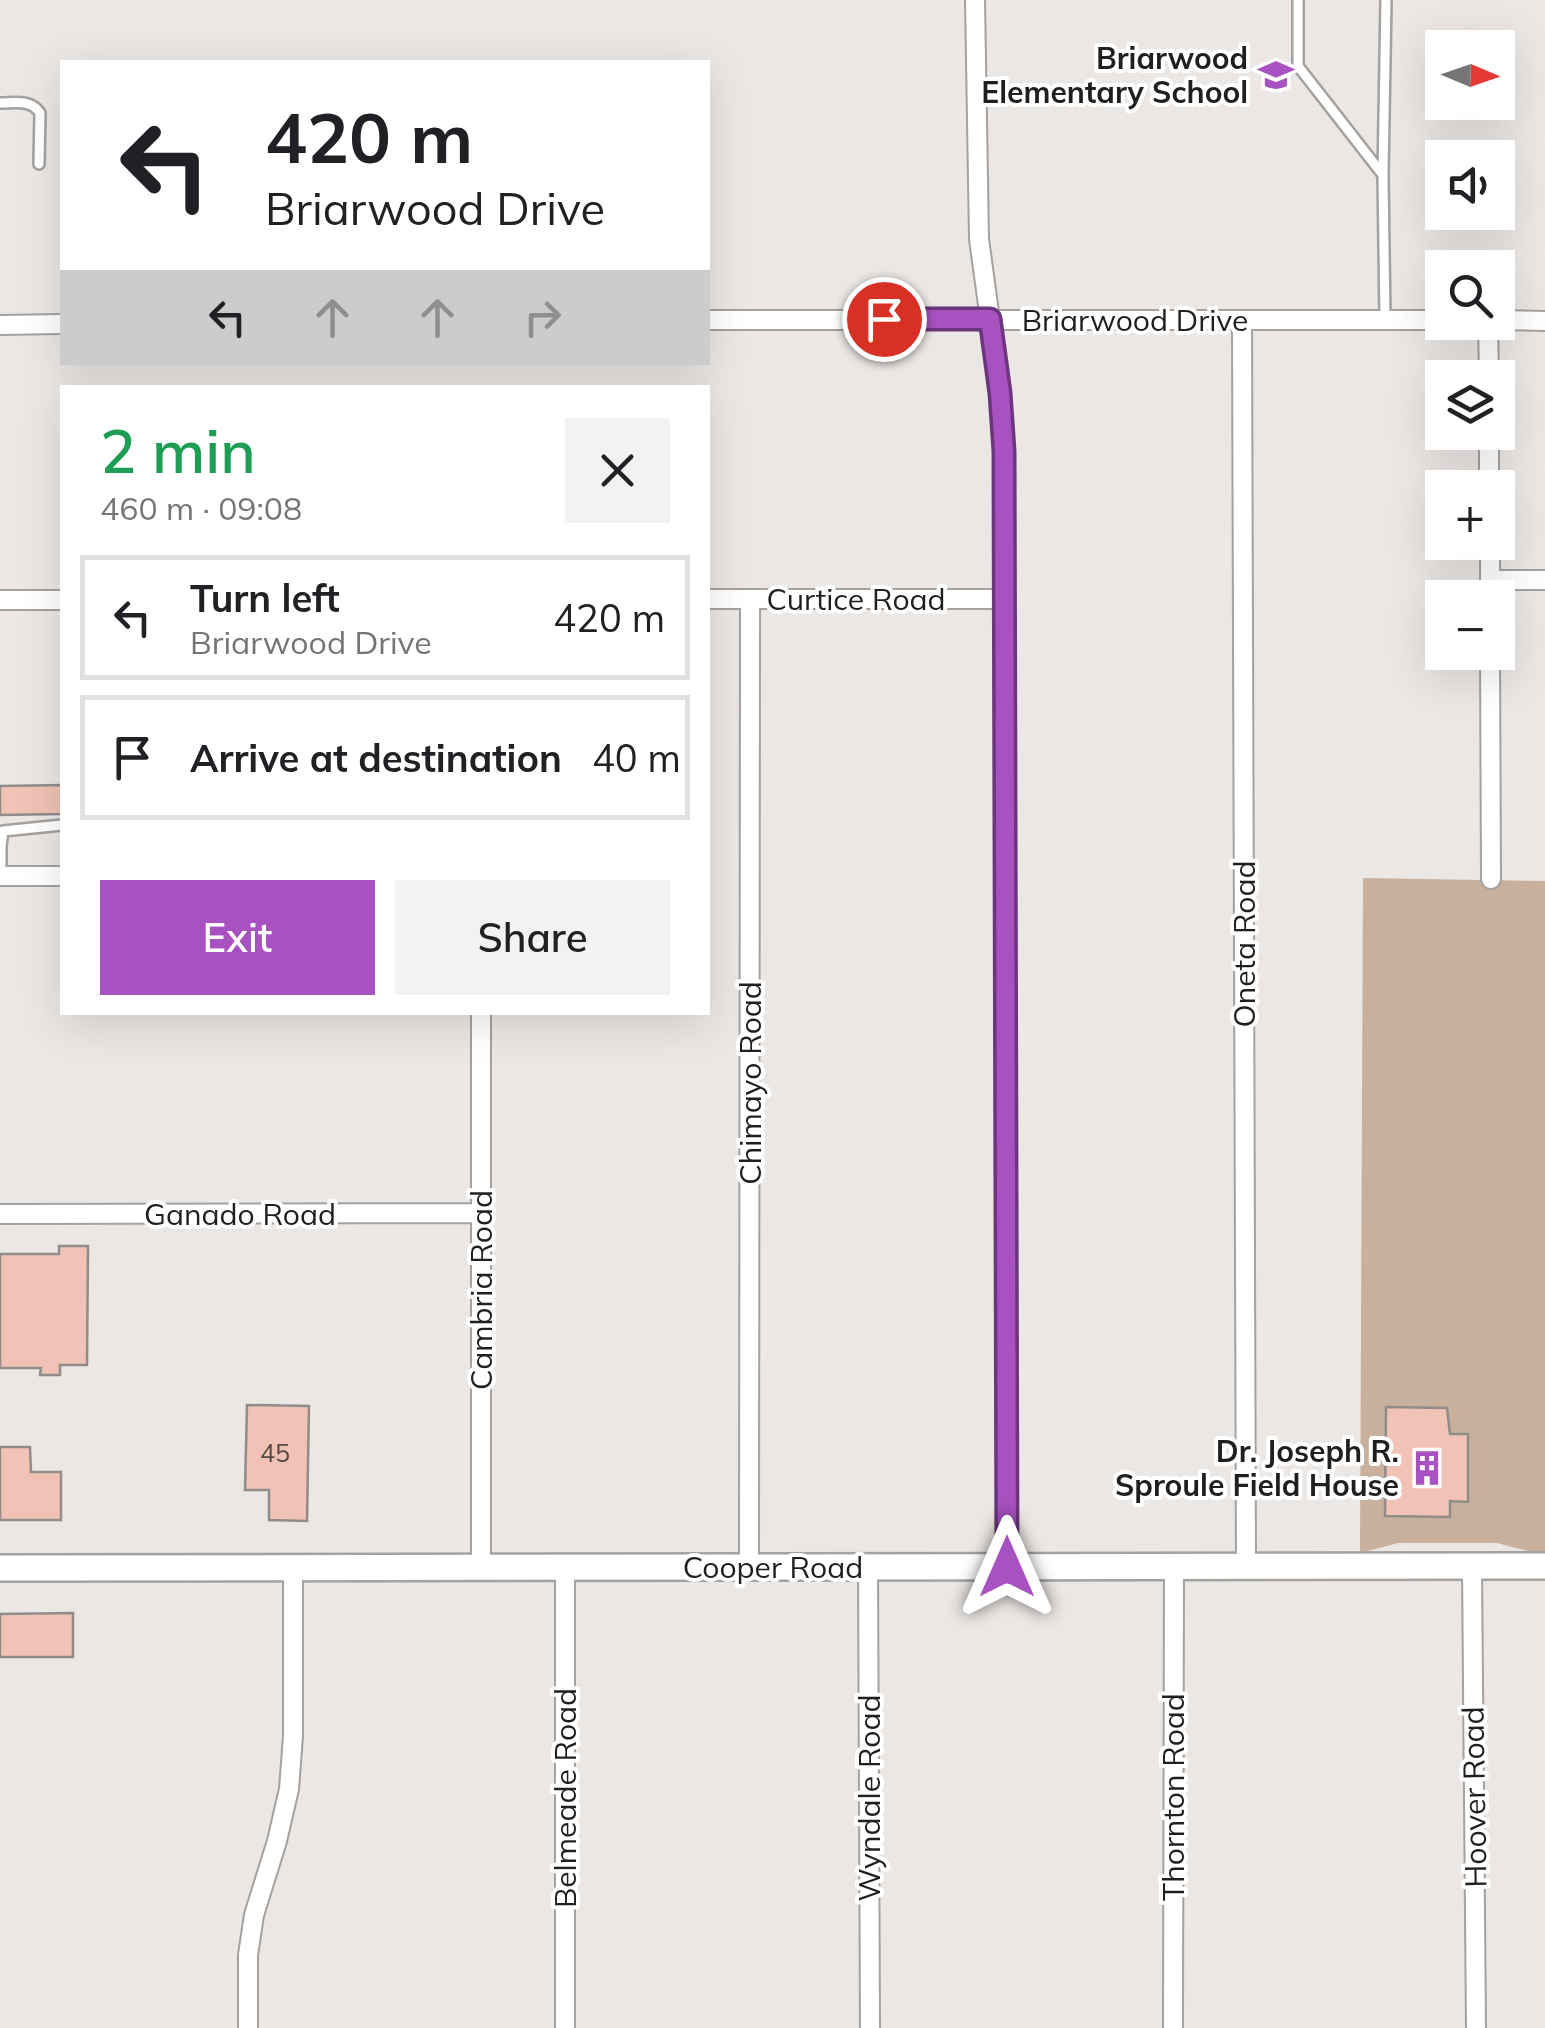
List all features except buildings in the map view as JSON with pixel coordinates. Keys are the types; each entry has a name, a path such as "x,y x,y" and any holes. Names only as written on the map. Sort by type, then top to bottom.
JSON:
{"street":[{"path":"975,0 979,238 1004,451 1007,1567"},
{"name":"Briarwood Drive","path":"710,320 1425,320"},
{"path":"1515,320 1545,321"},
{"name":"Oneta Road","path":"1242,321 1246,1567"},
{"path":"0,324 60,324"},
{"path":"1515,585 1545,580"},
{"name":"Curtice Road","path":"710,599 1004,598"},
{"name":"Chimayo Road","path":"749,1567 750,599"},
{"path":"0,600 60,600"},
{"path":"1490,670 1491,879"},
{"path":"1,876 60,876"},
{"name":"Cambria Road","path":"480,1015 481,1568"},
{"name":"Ganado Road","path":"0,1214 481,1213"},
{"name":"Hoover Road","path":"1472,1566 1476,2028"},
{"name":"Cooper Road","path":"0,1568 1545,1566"},
{"name":"Wyndale Road","path":"868,1567 870,2028"},
{"name":"Thornton Road","path":"1173,2028 1174,1567"},
{"path":"248,2028 248,1955 254,1915 278,1841 289,1789 293,1736 293,1568"},
{"name":"Belmeade Road","path":"564,1568 566,2028"}],"lane":[{"path":"1298,0 1298,66 1384,175"},
{"path":"1385,320 1386,0"},
{"path":"0,103 25,102 36,106 40,113 39,164"},
{"path":"1,876 3,831 60,825"}],"shaded area":[{"path":"1363,878 1545,881 1545,1553 1497,1543 1398,1543 1360,1553"}],"place":[{"name":"Briarwood Elementary School","path":"1276,75"},
{"name":"Dr. Joseph R. Sproule Field House","path":"1427,1468"}],"route":[{"path":"884,319 990,319 1000,393 1004,451 1007,1567"}]}
